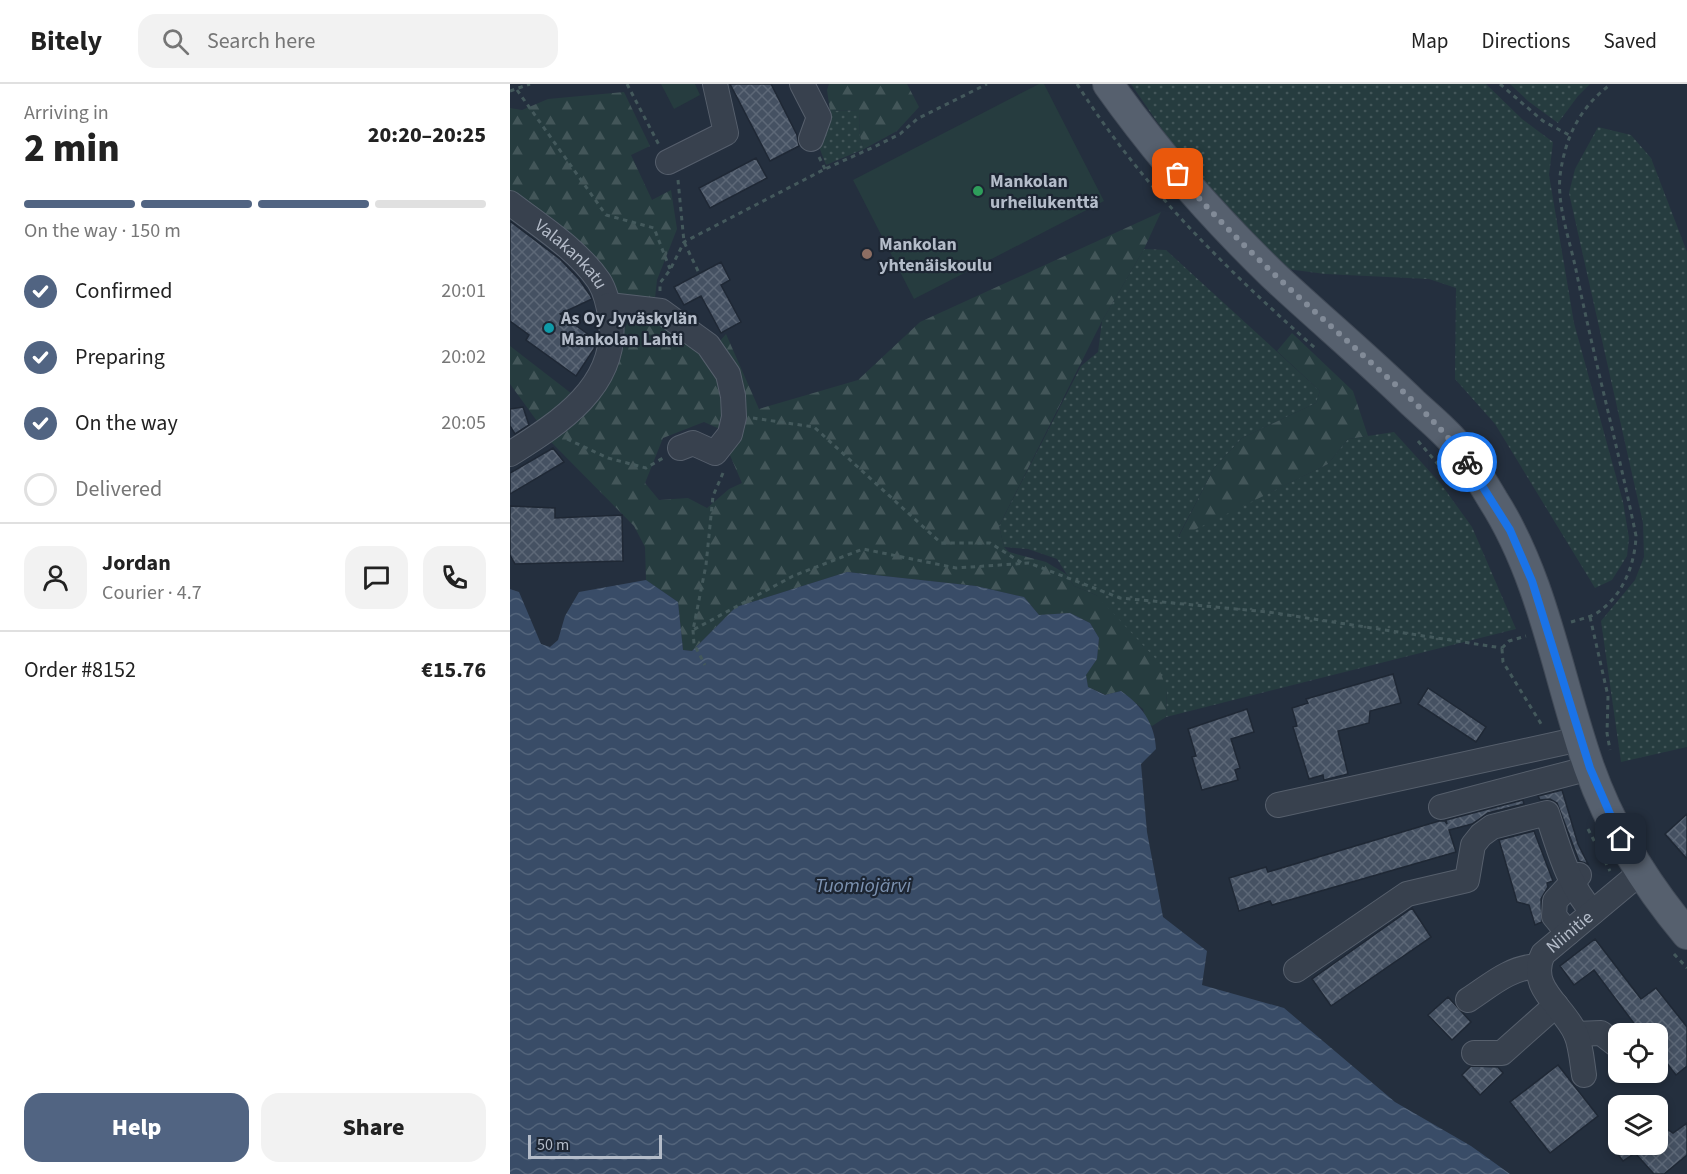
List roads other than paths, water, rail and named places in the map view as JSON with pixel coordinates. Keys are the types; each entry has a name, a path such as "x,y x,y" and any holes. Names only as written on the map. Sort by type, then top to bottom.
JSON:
{"main road":[{"path":"1108,84 1140,129 1203,204 1274,275 1381,371 1454,443 1494,501 1510,530 1532,581 1571,742 1600,760 1631,881 1677,941"}],"street":[{"path":"668,162 726,133 715,84"},
{"path":"805,85 819,117 815,148"},
{"name":"Valakankatu","path":"510,202 587,266 601,283 609,306 611,345 600,377 583,402 510,454"},
{"path":"609,306 661,311 708,345 728,374 734,417 730,434 715,453 693,443 680,448"},
{"path":"1278,805 1571,742"},
{"path":"1441,807 1526,787 1600,760"},
{"path":"1296,970 1407,894 1467,880 1473,845 1492,827 1547,813 1559,851 1593,912"},
{"path":"1561,948 1554,916 1555,901 1576,879"},
{"name":"Niinitie","path":"1576,1034 1538,978 1537,966 1543,954 1561,948 1593,912 1631,881"},
{"path":"1468,1000 1507,973 1522,967 1537,966"},
{"path":"1474,1053 1502,1053 1556,1005"},
{"path":"1584,1075 1576,1034 1601,1033 1608,1038"}],"water":[{"name":"Tuomiojärvi","path":"847,572 976,586 1024,597 1039,615 1070,613 1090,623 1099,638 1097,659 1086,675 1088,687 1105,695 1121,691 1141,709 1153,731 1156,749 1141,764 1147,832 1163,917 1207,951 1202,985 1284,1008 1395,1102 1471,1146 1510,1174 510,1174 510,589 519,592 541,644 550,647 558,640 565,616 579,592 646,580 678,602 683,650 692,651 736,607"}],"place":[{"name":"Mankolan urheilukenttä","path":"978,191"},
{"name":"Mankolan yhtenäiskoulu","path":"867,254"},
{"name":"As Oy Jyväskylän Mankolan Lahti","path":"549,328"}]}
